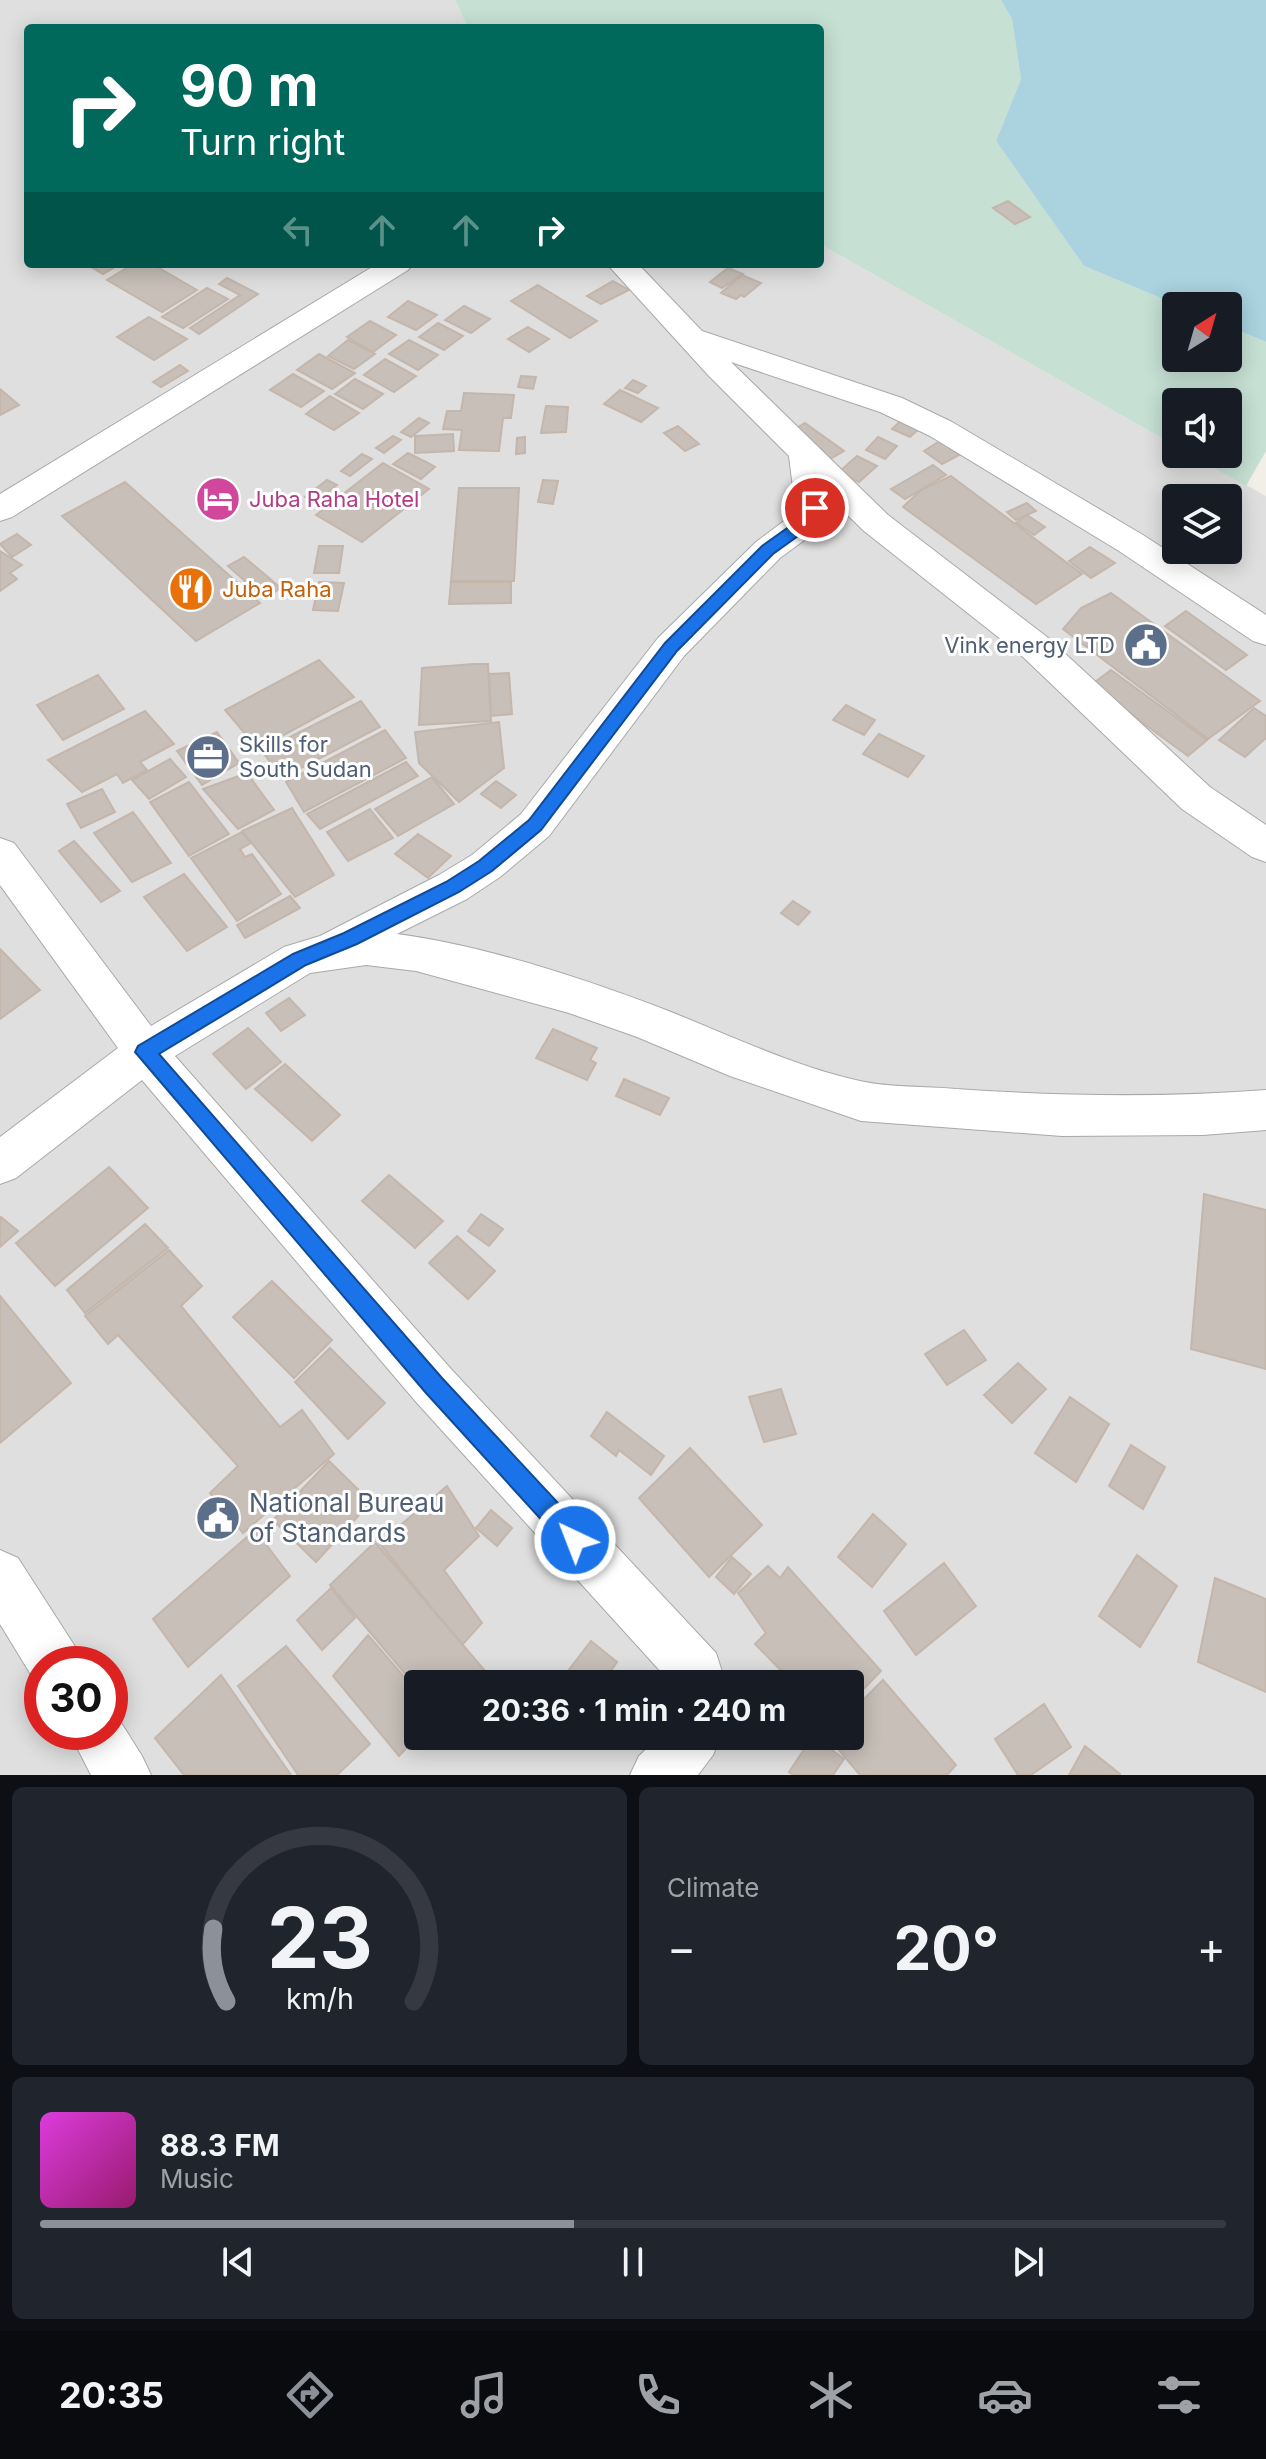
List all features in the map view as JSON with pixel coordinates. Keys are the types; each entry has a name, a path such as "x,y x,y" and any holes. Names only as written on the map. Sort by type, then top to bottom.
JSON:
{"street":[{"path":"0,509 392,268"},
{"path":"626,268 876,523 1034,646 1196,798 1266,846"},
{"path":"691,337 891,405 941,429 1131,543 1266,632"},
{"path":"325,952 453,887 486,866 535,825 671,647 768,550 810,519 815,508 804,451"},
{"path":"0,854 145,1052 434,1386 695,1670"},
{"path":"0,1164 145,1052 299,959 325,952 366,948 416,954 569,995 650,1023 745,1063 861,1101 1062,1116 1203,1115 1266,1110"},
{"path":"0,1576 44,1646"},
{"path":"107,1750 123,1775"},
{"path":"658,1775 683,1750"}],"shaded area":[{"path":"0,0 455,0 466,24 24,24 24,268 824,268 824,246 1162,438 1162,468 1215,468 1266,496 1266,1775 0,1775"}],"green space":[{"path":"455,0 1001,0 1012,19 1021,79 996,141 1084,266 1162,298 1162,372 1242,372 1242,332 1266,342 1266,451 1246,486 1214,468 1242,468 1242,388 1162,388 1162,438 824,246 824,24 466,24"}],"water":[{"path":"1001,0 1266,0 1266,342 1242,332 1242,292 1162,292 1162,298 1084,266 996,141 1021,79 1012,19"}],"building":[{"path":"1008,201 1030,217 1015,224 993,208"},
{"path":"93,268 113,268 103,274"},
{"path":"126,268 159,268 197,290 162,312 107,280"},
{"path":"728,268 743,274 722,288 710,282"},
{"path":"742,275 761,283 744,297 741,295 736,299 721,293"},
{"path":"227,278 258,294 199,334 190,328 240,295 219,284"},
{"path":"613,281 629,290 601,304 587,296"},
{"path":"538,285 597,321 570,338 511,301"},
{"path":"207,288 228,299 183,328 162,317"},
{"path":"408,301 437,315 416,330 388,317"},
{"path":"464,306 490,319 471,333 445,320"},
{"path":"149,317 187,339 154,360 117,337"},
{"path":"370,321 396,335 373,352 347,337"},
{"path":"438,323 463,336 444,350 419,337"},
{"path":"528,327 549,339 529,352 508,339"},
{"path":"348,340 375,354 354,369 328,356"},
{"path":"409,340 438,355 418,370 389,354"},
{"path":"319,354 355,373 332,389 297,370"},
{"path":"385,359 416,376 394,392 364,375"},
{"path":"180,365 188,371 161,387 153,382"},
{"path":"293,374 324,391 301,407 270,390"},
{"path":"521,376 536,377 533,389 518,387"},
{"path":"355,379 383,394 363,409 335,394"},
{"path":"633,380 646,386 638,393 625,388"},
{"path":"0,389 19,405 0,415"},
{"path":"620,390 658,408 641,422 604,404"},
{"path":"464,393 514,395 511,418 503,418 499,451 459,450 462,430 443,429 447,411 461,411"},
{"path":"330,396 359,413 334,430 306,414"},
{"path":"546,406 568,407 566,432 541,433"},
{"path":"419,418 429,423 411,437 401,432"},
{"path":"904,418 921,427 910,437 892,429"},
{"path":"805,423 844,451 830,459 791,431"},
{"path":"678,426 699,444 685,451 664,433"},
{"path":"453,434 454,451 415,453 415,436"},
{"path":"393,436 401,440 384,453 376,448"},
{"path":"525,437 525,453 516,454 517,438"},
{"path":"878,437 897,446 885,459 866,450"},
{"path":"940,441 959,455 942,464 924,451"},
{"path":"408,453 435,467 421,479 393,464"},
{"path":"362,454 372,459 350,476 341,471"},
{"path":"857,456 877,466 859,482 839,472"},
{"path":"383,463 429,489 362,542 316,515"},
{"path":"933,465 946,475 905,499 891,489"},
{"path":"951,476 1082,574 1036,604 903,507 921,490"},
{"path":"327,480 337,485 314,503 305,497"},
{"path":"543,480 558,481 553,504 538,502"},
{"path":"125,482 260,603 196,641 62,516"},
{"path":"459,488 519,488 514,581 451,581"},
{"path":"1027,503 1036,511 1016,520 1007,512"},
{"path":"1027,515 1045,527 1034,535 1016,523"},
{"path":"17,534 31,545 12,557 0,544"},
{"path":"319,546 343,546 339,573 314,573"},
{"path":"1090,547 1115,563 1091,578 1069,561"},
{"path":"0,551 22,565 10,573 17,579 0,591"},
{"path":"244,557 281,588 264,598 228,566"},
{"path":"319,582 344,583 338,611 313,610"},
{"path":"451,582 511,582 511,603 449,604"},
{"path":"1111,593 1260,701 1208,739 1063,629 1081,608"},
{"path":"1186,611 1247,655 1226,670 1165,626"},
{"path":"319,660 354,697 258,749 225,710"},
{"path":"488,664 491,721 419,725 422,668"},
{"path":"1111,670 1207,740 1188,756 1091,685"},
{"path":"509,673 512,714 491,716 489,674"},
{"path":"98,675 124,709 63,740 37,705"},
{"path":"361,701 380,727 282,778 262,751"},
{"path":"846,705 875,720 864,735 833,720"},
{"path":"1254,708 1266,716 1266,738 1245,757 1219,740"},
{"path":"145,711 174,744 140,762 147,770 123,783 117,774 82,792 48,760"},
{"path":"499,722 504,768 459,802 419,763 415,732"},
{"path":"385,730 406,758 304,812 286,782"},
{"name":"Skills for South Sudan","path":"217,732 239,763 202,785 177,751"},
{"path":"879,734 924,756 908,777 863,754"},
{"path":"170,759 186,777 149,799 132,780"},
{"path":"406,762 418,776 320,829 307,814"},
{"path":"247,773 274,810 238,829 203,789"},
{"path":"432,777 454,804 398,836 375,809"},
{"path":"496,781 516,795 501,808 481,794"},
{"path":"189,782 229,834 189,856 150,802"},
{"path":"102,789 115,812 81,828 67,804"},
{"path":"292,808 334,875 295,897 242,831"},
{"path":"370,809 393,838 348,861 327,832"},
{"path":"133,812 171,863 132,882 94,833"},
{"path":"242,832 251,843 240,849 245,857 252,854 281,894 237,921 191,858"},
{"path":"418,834 451,856 428,878 395,854"},
{"path":"74,841 120,891 101,902 59,851"},
{"path":"184,874 227,927 187,951 144,897"},
{"path":"290,896 300,908 245,938 237,925"},
{"path":"793,901 810,912 798,925 781,913"},
{"path":"0,949 40,990 0,1019"},
{"path":"289,998 305,1015 281,1031 266,1013"},
{"path":"248,1028 281,1062 246,1089 213,1054"},
{"path":"553,1029 597,1048 590,1060 596,1063 587,1080 536,1058"},
{"path":"285,1064 340,1115 312,1141 255,1089"},
{"path":"624,1079 669,1098 660,1115 616,1096"},
{"path":"109,1167 148,1208 55,1286 16,1243"},
{"path":"389,1175 443,1221 415,1248 362,1201"},
{"path":"1204,1194 1266,1210 1266,1369 1191,1349"},
{"path":"481,1214 503,1229 489,1246 468,1231"},
{"path":"0,1218 18,1231 0,1247"},
{"path":"145,1224 168,1248 85,1313 67,1290"},
{"path":"457,1236 495,1271 468,1299 429,1263"},
{"path":"169,1250 202,1286 181,1306 280,1427 302,1410 334,1454 243,1533 210,1493 238,1466 118,1335 108,1344 85,1316"},
{"path":"272,1281 332,1340 294,1378 233,1317"},
{"path":"0,1296 71,1383 0,1443"},
{"path":"964,1330 986,1360 947,1385 925,1354"},
{"path":"330,1348 385,1403 348,1439 295,1382"},
{"path":"1018,1363 1046,1389 1012,1423 984,1395"},
{"path":"781,1389 796,1434 764,1442 749,1397"},
{"path":"1070,1397 1109,1424 1076,1482 1035,1453"},
{"path":"607,1412 664,1456 651,1475 619,1450 616,1456 591,1436"},
{"path":"1131,1445 1165,1467 1143,1509 1109,1486"},
{"path":"690,1448 762,1525 709,1577 639,1498"},
{"path":"329,1461 371,1502 316,1562 273,1520"},
{"path":"447,1486 479,1536 444,1570 482,1623 462,1645 379,1543"},
{"path":"491,1510 512,1528 497,1546 476,1528"},
{"path":"873,1514 906,1544 872,1587 838,1557"},
{"path":"255,1530 290,1576 188,1667 153,1619"},
{"path":"375,1542 484,1670 404,1670 404,1672 330,1585"},
{"path":"1137,1555 1177,1586 1140,1647 1099,1616"},
{"path":"732,1557 751,1574 734,1594 716,1577"},
{"path":"944,1563 976,1606 916,1655 884,1611"},
{"path":"768,1566 780,1578 788,1567 881,1671 864,1689 864,1670 780,1670 755,1644 766,1633 738,1593"},
{"path":"1215,1578 1266,1599 1266,1692 1198,1662"},
{"path":"331,1588 355,1618 322,1650 297,1620"},
{"path":"368,1635 404,1677 405,1750 399,1756 333,1676"},
{"path":"591,1641 617,1662 612,1670 569,1670"},
{"path":"286,1646 370,1744 337,1775 298,1775 238,1686"},
{"path":"221,1675 291,1775 184,1775 155,1738"},
{"path":"883,1680 956,1765 947,1775 860,1775 839,1750 864,1750 864,1699"},
{"path":"1044,1704 1071,1747 1031,1775 1018,1775 995,1739"},
{"path":"1085,1746 1120,1774 1120,1775 1069,1775"},
{"path":"804,1750 832,1750 844,1759 833,1775 793,1775 789,1772"}],"place":[{"name":"Juba Raha Hotel","path":"218,499"},
{"name":"Juba Raha","path":"191,589"},
{"name":"Vink energy LTD","path":"1146,645"},
{"name":"Skills for South Sudan","path":"208,757"},
{"name":"National Bureau of Standards","path":"218,1518"}],"route":[{"path":"575,1540 434,1386 145,1052 299,959 325,952 453,887 486,866 535,825 671,647 768,550 810,519 815,508"}]}
